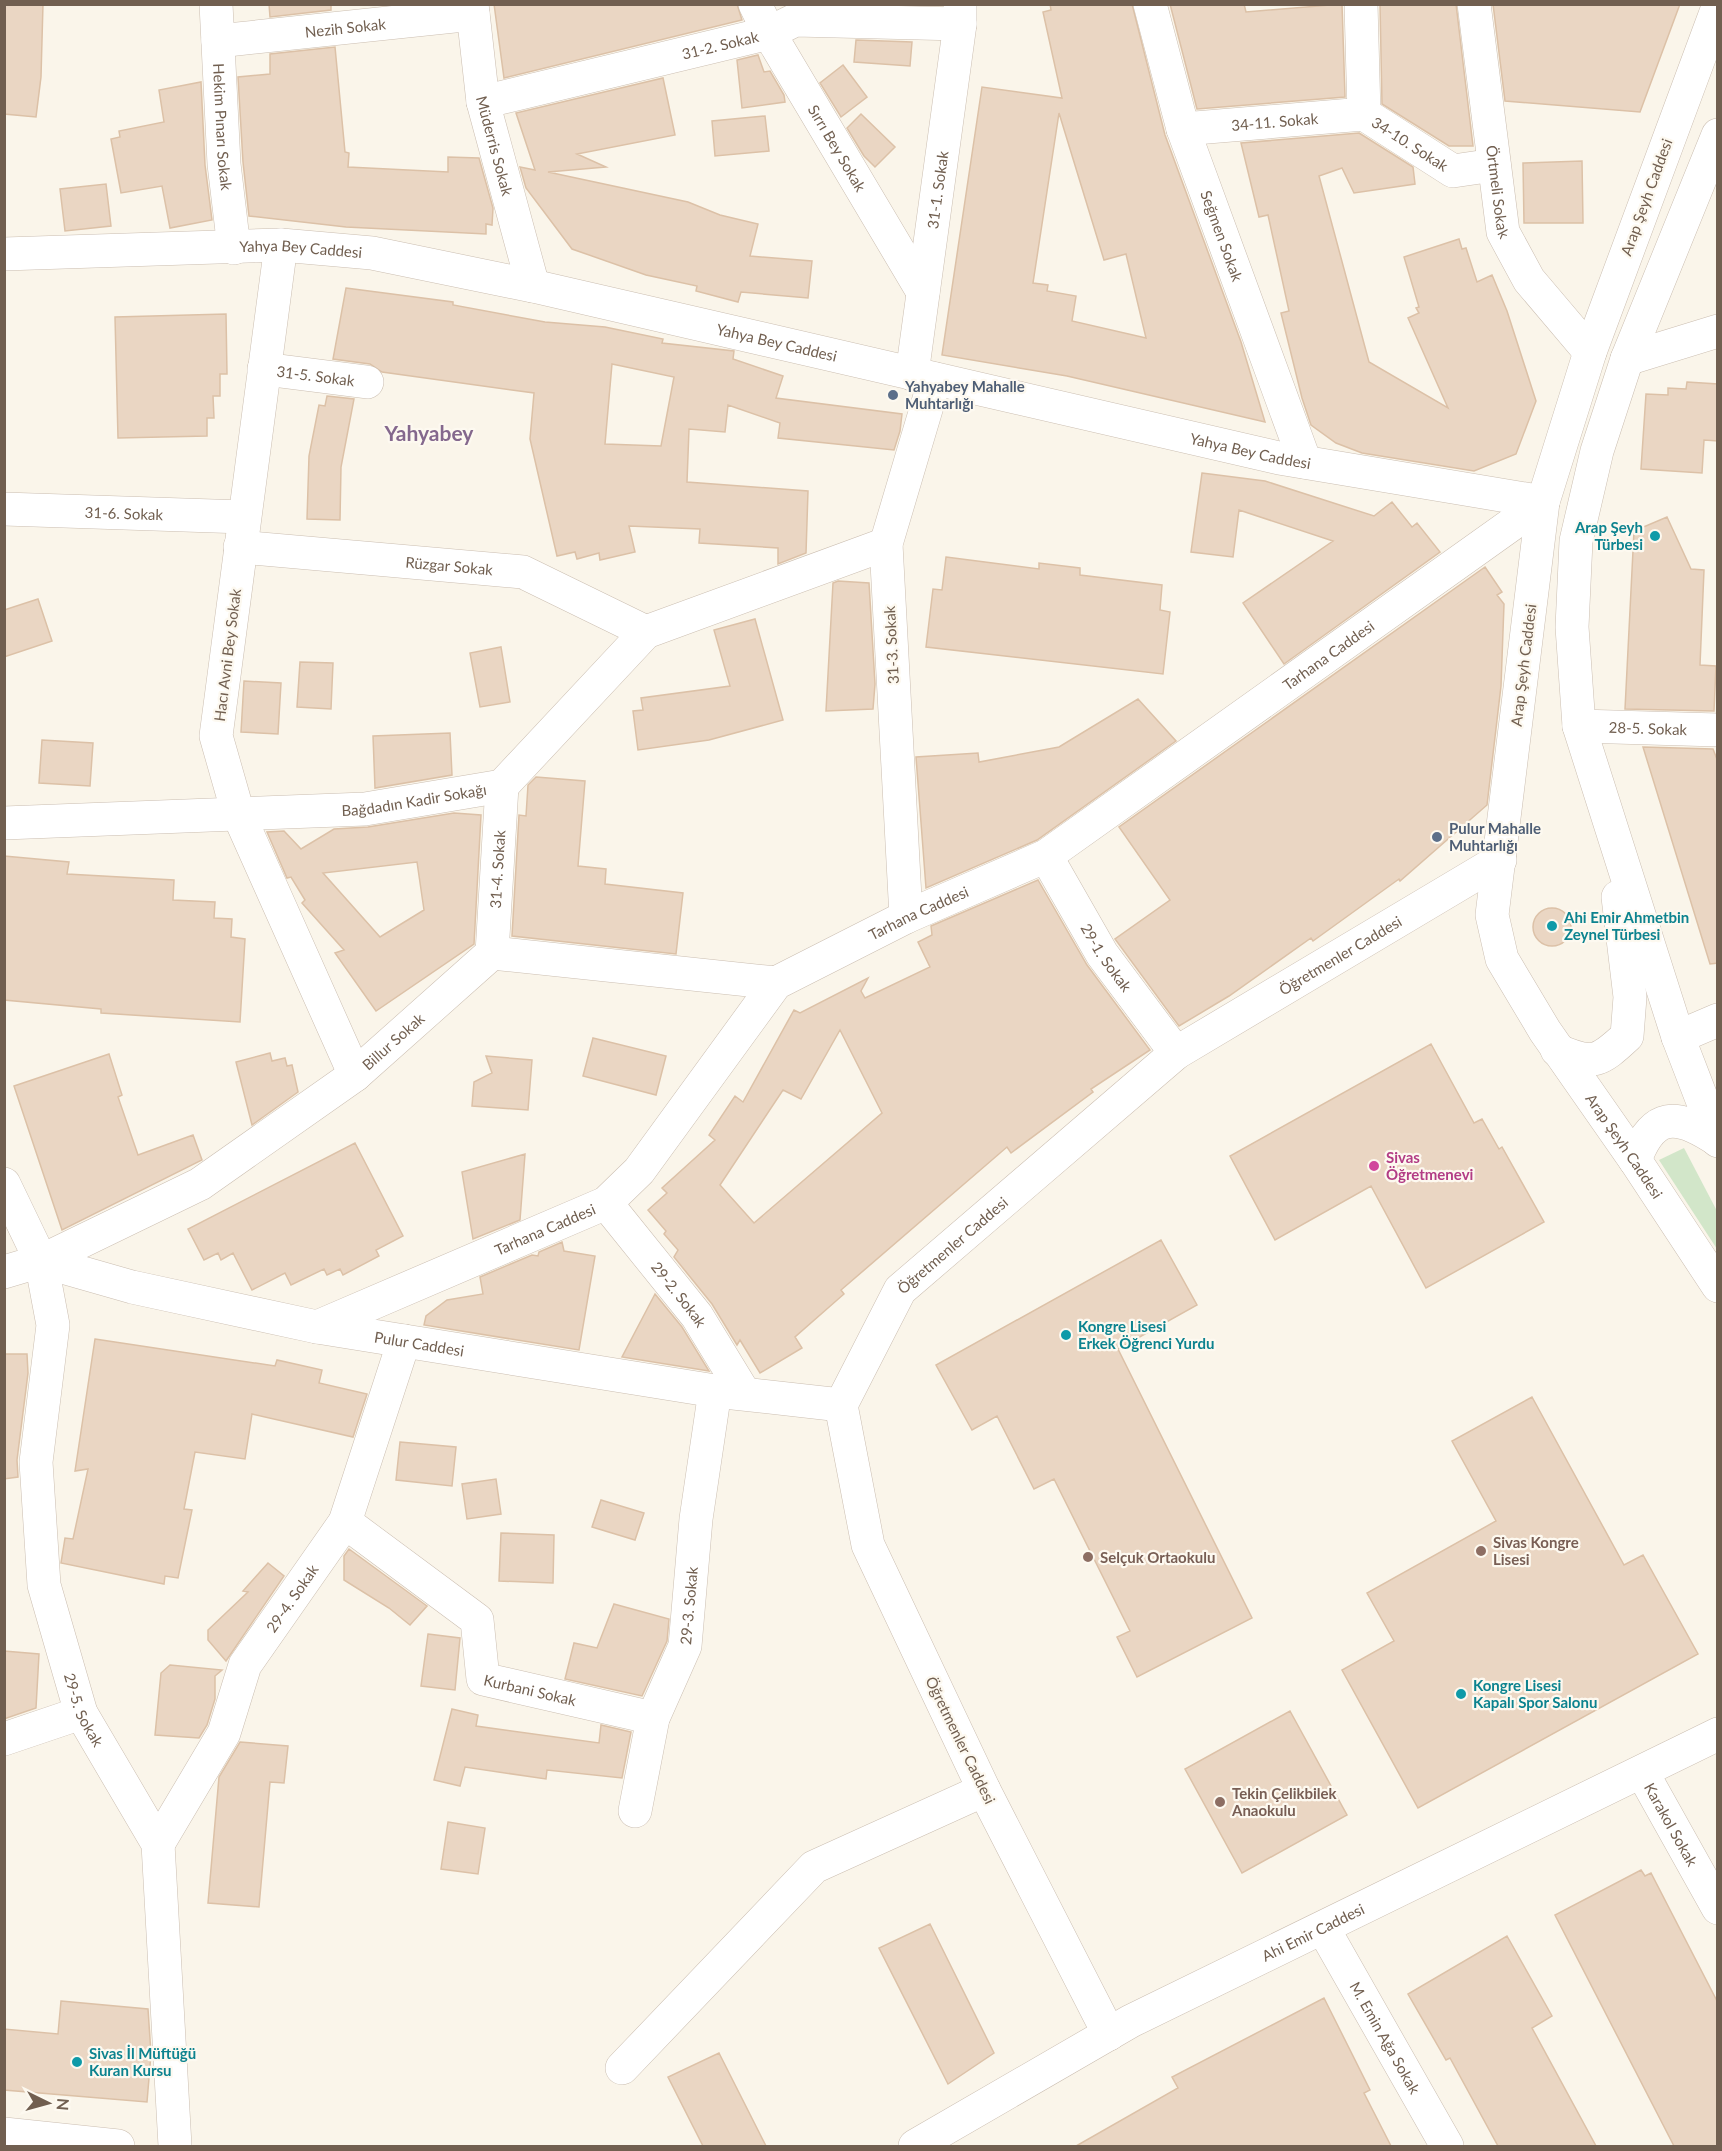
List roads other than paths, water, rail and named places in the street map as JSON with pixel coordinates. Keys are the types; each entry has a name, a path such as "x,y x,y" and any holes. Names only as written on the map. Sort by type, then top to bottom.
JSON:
{"street":[{"name":"Hekim Pınarı Sokak","path":"216,4 224,164 234,248"},
{"name":"Sırrı Bey Sokak","path":"755,4 769,33 923,292"},
{"name":"Seğmen Sokak","path":"1150,4 1183,129 1305,462"},
{"name":"34-10. Sokak","path":"1360,4 1364,114 1453,171 1494,165"},
{"name":"Örtmeli Sokak","path":"1474,4 1503,232 1529,280 1590,352"},
{"name":"Arap Şeyh Caddesi","path":"1718,7 1590,352 1543,502 1492,915 1502,958 1557,1050 1635,1160 1718,1286"},
{"name":"Nezih Sokak","path":"218,41 473,9"},
{"name":"Müderris Sokak","path":"473,9 483,102 533,286"},
{"name":"31-2. Sokak","path":"483,102 769,33 795,20 960,14"},
{"name":"31-1. Sokak","path":"923,376 923,292 960,14"},
{"name":"34-11. Sokak","path":"1183,129 1364,114"},
{"path":"1717,1140 1678,1037 1579,726 1572,627 1576,541 1597,451 1627,359 1718,135"},
{"name":"Yahya Bey Caddesi","path":"4,254 281,245 372,253 533,286 1305,462 1543,502"},
{"name":"Hacı Avni Bey Sokak","path":"281,245 216,736 238,813 354,1076"},
{"path":"1627,359 1718,331"},
{"name":"31-5. Sokak","path":"264,369 367,382"},
{"name":"31-3. Sokak","path":"906,917 886,544 923,376"},
{"name":"Tarhana Caddesi","path":"317,1327 606,1203 639,1171 776,983 906,917 1046,856 1543,502"},
{"name":"31-6. Sokak","path":"4,509 242,532"},
{"name":"Rüzgar Sokak","path":"242,532 523,572 646,632"},
{"name":"Bağdadın Kadir Sokağı","path":"4,823 365,809 502,786 646,632 886,544"},
{"name":"28-5. Sokak","path":"1579,726 1718,730"},
{"name":"31-4. Sokak","path":"492,953 502,786"},
{"path":"1557,1050 1582,1061 1603,1058 1627,1036 1630,997 1608,817"},
{"name":"29-1. Sokak","path":"1046,856 1102,954 1176,1053"},
{"name":"Öğretmenler Caddesi","path":"1109,2034 984,1790 868,1545 841,1405 900,1290 1176,1053 1500,860"},
{"path":"492,953 776,983"},
{"name":"Billur Sokak","path":"41,1261 200,1184 354,1076 492,953"},
{"path":"1678,1037 1718,1020"},
{"path":"1635,1160 1642,1141 1658,1122 1673,1119 1702,1130 1717,1140"},
{"name":"29-5. Sokak","path":"4,1184 41,1261 53,1325 36,1462 44,1585 81,1713 158,1844 175,2146"},
{"name":"29-2. Sokak","path":"606,1203 697,1316 730,1392"},
{"path":"4,1272 41,1261"},
{"name":"Pulur Caddesi","path":"41,1261 132,1287 317,1327 730,1392 841,1405"},
{"name":"29-4. Sokak","path":"158,1844 224,1733 245,1665 345,1522 404,1341"},
{"name":"29-3. Sokak","path":"635,1811 653,1718 685,1646 696,1519 730,1392"},
{"name":"Kurbani Sokak","path":"345,1522 477,1620 483,1679 653,1718"},
{"path":"4,1739 81,1713"},
{"name":"Ahi Emir Caddesi","path":"930,2143 1109,2034 1718,1734"},
{"name":"Karakol Sokak","path":"1642,1772 1718,1908"},
{"path":"622,2068 814,1867 984,1790"},
{"name":"M. Emin Ağa Sokak","path":"1323,1928 1447,2146"},
{"path":"4,2134 118,2146"}],"place":[{"name":"Yahyabey Mahalle Muhtarlığı","path":"893,395"},
{"name":"Arap Şeyh Türbesi","path":"1655,536"},
{"name":"Pulur Mahalle Muhtarlığı","path":"1437,837"},
{"name":"Ahi Emir Ahmetbin Zeynel Türbesi","path":"1552,926"},
{"name":"Sivas Öğretmenevi","path":"1374,1166"},
{"name":"Kongre Lisesi Erkek Öğrenci Yurdu","path":"1066,1335"},
{"name":"Sivas Kongre Lisesi","path":"1481,1551"},
{"name":"Selçuk Ortaokulu","path":"1088,1557"},
{"name":"Kongre Lisesi Kapalı Spor Salonu","path":"1461,1694"},
{"name":"Tekin Çelikbilek Anaokulu","path":"1220,1802"},
{"name":"Sivas İl Müftüğü Kuran Kursu","path":"77,2062"}],"district":[{"name":"Yahyabey","path":"429,432"}]}
